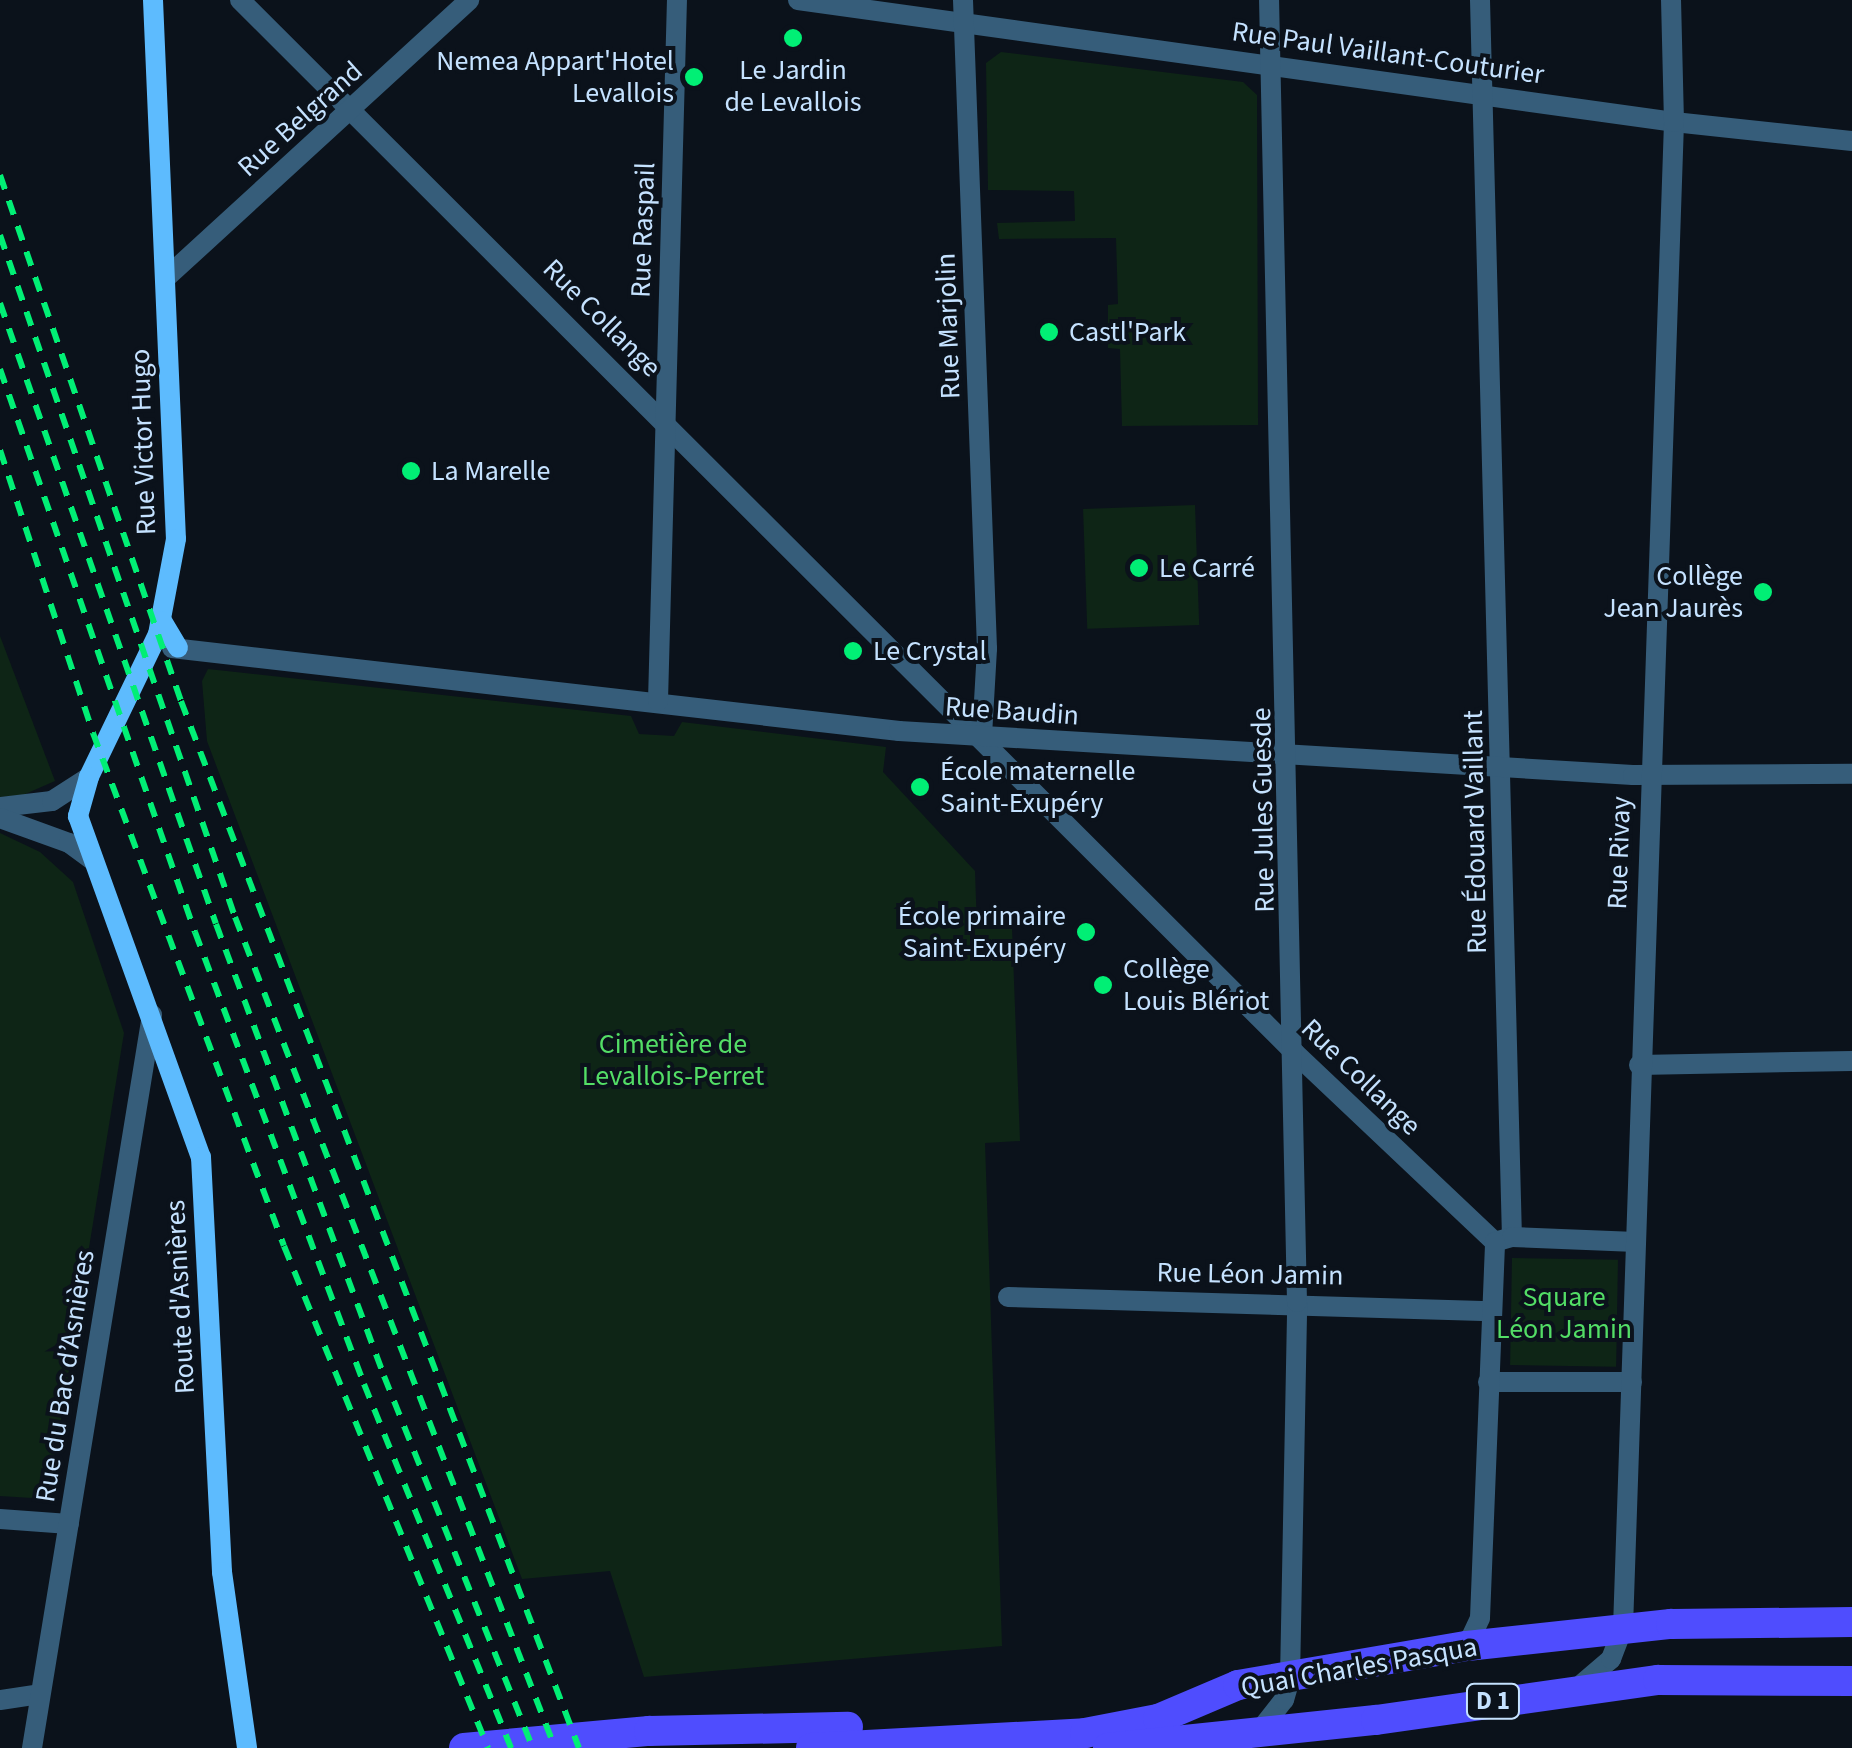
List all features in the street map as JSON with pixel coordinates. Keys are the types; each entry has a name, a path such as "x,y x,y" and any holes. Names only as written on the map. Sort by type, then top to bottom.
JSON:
{"main road":[{"name":"Rue Victor Hugo","path":"92,860 79,828 73,798 89,777 162,621 176,538 153,0"},
{"path":"162,621 175,648"},
{"name":"Route d'Asnières","path":"92,860 152,1014 201,1157 222,1572 247,1748"},
{"name":"Quai Charles Pasqua","path":"812,1748 1085,1733 1158,1718 1238,1685 1467,1646 1624,1628 1852,1622"},
{"name":"Quai Charles Pasqua","path":"1108,1748 1376,1720 1577,1688 1658,1680 1852,1681"},
{"name":"D 1","path":"464,1748 649,1731 986,1723 1118,1709 1238,1685"}],"street":[{"name":"Rue Collange","path":"240,0 666,420 1295,1053 1503,1239"},
{"name":"Rue Belgrand","path":"166,277 469,0"},
{"name":"Rue Raspail","path":"658,701 677,0"},
{"name":"Rue Paul Vaillant-Couturier","path":"798,0 1674,122 1852,141"},
{"name":"Rue Marjolin","path":"963,0 987,649 982,736"},
{"name":"Rue Jules Guesde","path":"1261,1729 1284,1700 1290,1679 1296,1302 1290,755 1269,0"},
{"name":"Rue Édouard Vaillant","path":"1467,1646 1480,1618 1491,1311 1503,1239 1502,768 1480,0"},
{"name":"Rue Rivay","path":"1577,1688 1612,1659 1624,1628 1639,1065 1674,122 1671,0"},
{"name":"Rue Baudin","path":"175,648 982,736 1650,775 1852,774"},
{"path":"0,806 73,798"},
{"path":"0,818 69,842 92,860"},
{"name":"Rue du Bac d’Asnières","path":"32,1748 152,1014"},
{"path":"1639,1065 1852,1061"},
{"path":"1503,1239 1636,1242"},
{"name":"Rue Léon Jamin","path":"1008,1297 1296,1302 1491,1311"},
{"path":"1488,1382 1632,1382"},
{"path":"0,1519 69,1524"},
{"path":"0,1700 40,1694"}],"green space":[{"path":"1001,52 1243,82 1257,95 1258,425 1122,426 1120,349 1108,348 1108,305 1118,304 1116,238 999,239 997,223 1075,221 1074,191 988,190 986,63"},
{"path":"1195,505 1199,625 1087,629 1083,509"},
{"path":"0,636 55,781 23,795 0,797"},
{"name":"Cimetière de Levallois-Perret","path":"208,669 631,716 639,734 674,736 682,722 886,747 883,772 975,871 977,929 1012,928 1020,1141 985,1143 1002,1646 644,1677 610,1571 522,1579 207,741 202,681"},
{"path":"0,833 40,852 73,882 124,1033 48,1499 0,1496"},
{"name":"Square Léon Jamin","path":"1512,1258 1618,1260 1616,1367 1510,1365"}],"railway":[{"path":"0,175 181,701 579,1748"},
{"path":"0,235 235,917 555,1748"},
{"path":"0,303 216,924 384,1376 533,1748"},
{"path":"0,369 195,932 364,1384 511,1748"},
{"path":"0,450 93,733 284,1246 488,1748"}],"place":[{"name":"Le Jardin de Levallois","path":"793,38"},
{"name":"Nemea Appart'Hotel Levallois","path":"694,77"},
{"name":"Castl'Park","path":"1049,332"},
{"name":"La Marelle","path":"411,471"},
{"name":"Le Carré","path":"1139,568"},
{"name":"Collège Jean Jaurès","path":"1763,592"},
{"name":"Le Crystal","path":"853,651"},
{"name":"École maternelle Saint-Exupéry","path":"920,787"},
{"name":"École primaire Saint-Exupéry","path":"1086,932"},
{"name":"Collège Louis Blériot","path":"1103,985"}]}
